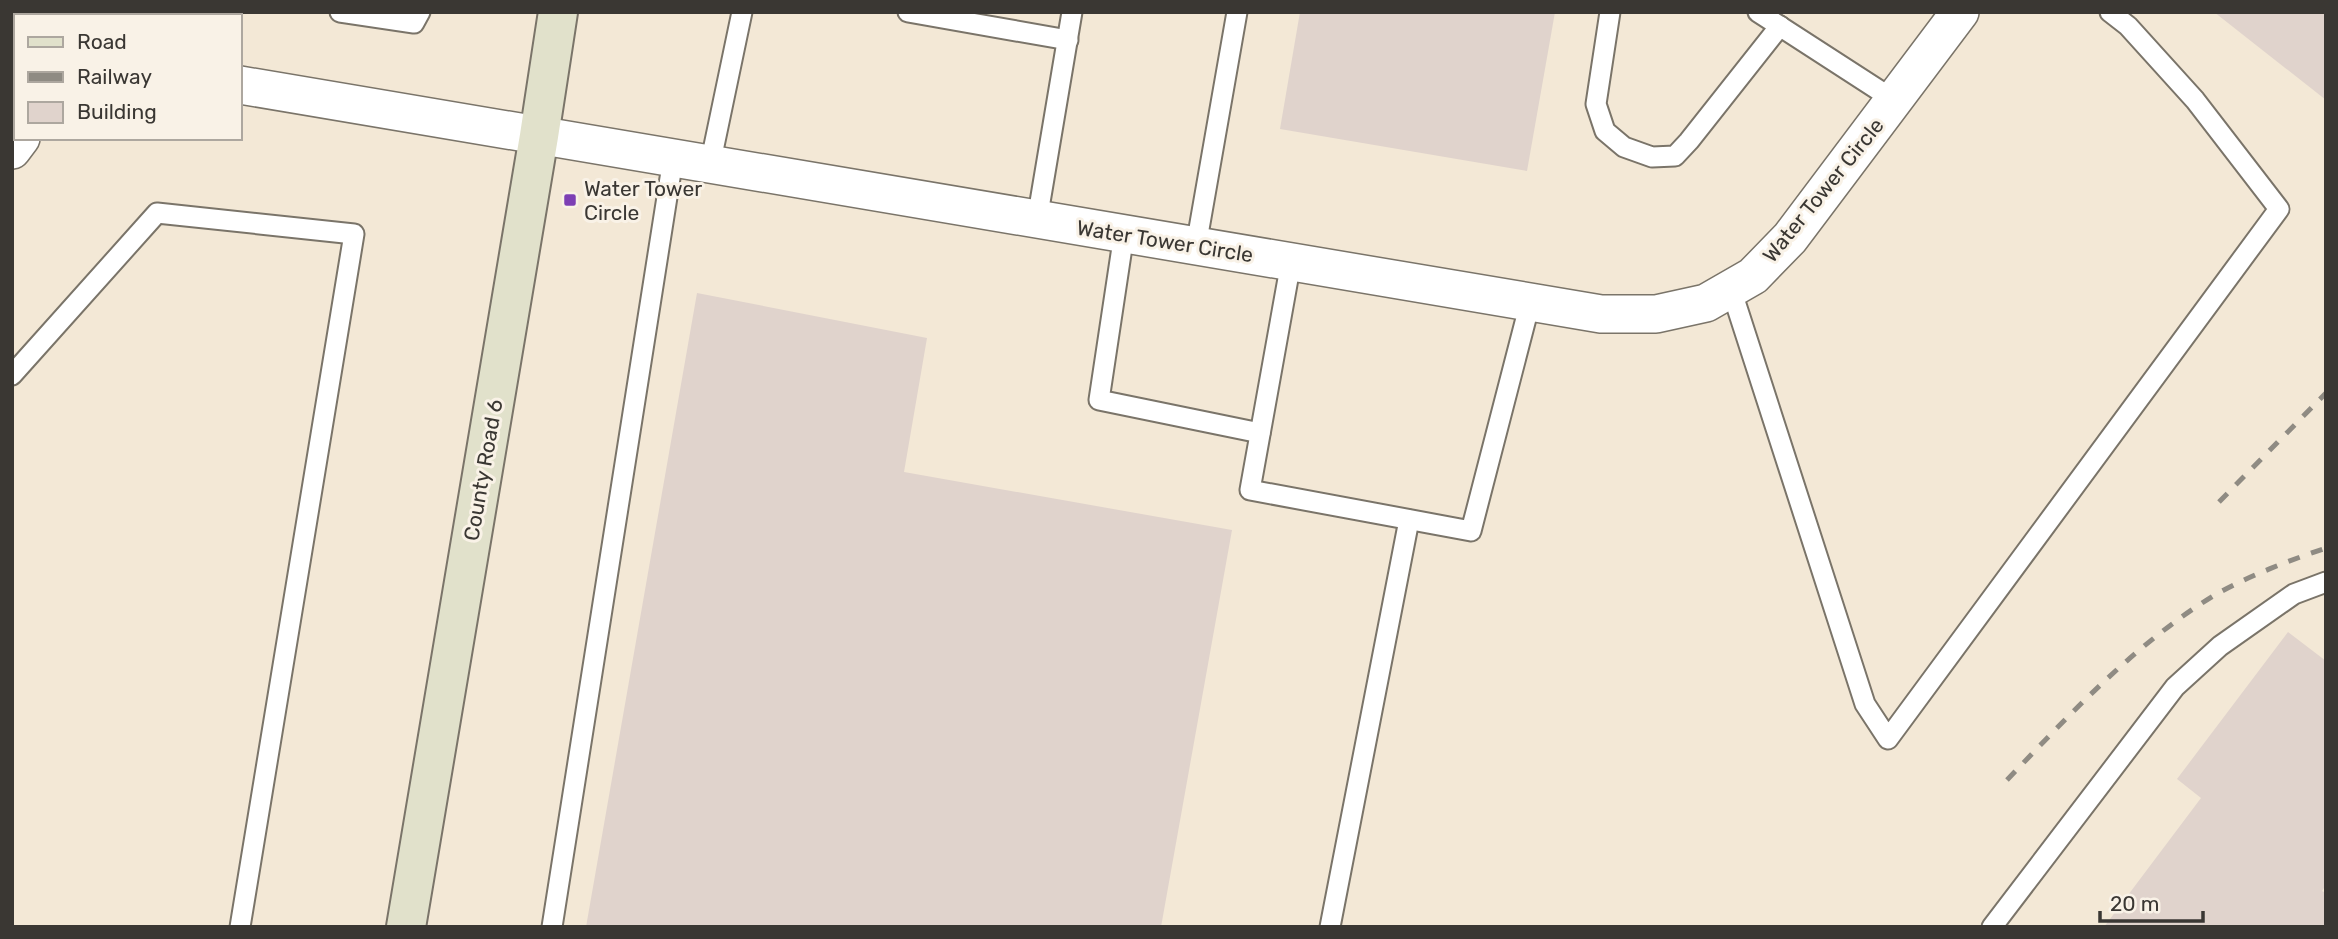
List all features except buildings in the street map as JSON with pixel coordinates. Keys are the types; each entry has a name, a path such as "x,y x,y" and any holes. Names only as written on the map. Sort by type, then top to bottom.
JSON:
{"main road":[{"name":"County Road 6","path":"406,927 558,12"}],"street":[{"name":"Water Tower Circle","path":"242,85 1530,303 1601,314 1656,314 1706,303 1753,276 1790,238 1960,12"}],"lane":[{"path":"340,12 417,17"},
{"path":"710,165 742,12"},
{"path":"908,12 1068,40"},
{"path":"1037,220 1072,12"},
{"path":"1196,246 1237,12"},
{"path":"1610,12 1596,104 1605,131 1624,147 1652,157 1675,156 1682,149 1780,26"},
{"path":"1758,12 1894,100"},
{"path":"1731,289 1865,704 1888,739 2279,209 2195,100 2128,26 2110,12"},
{"path":"552,927 673,159"},
{"path":"12,375 157,213 354,234 240,927"},
{"path":"1124,234 1099,400 1260,433"},
{"path":"1291,262 1250,489 1471,531 1530,303"},
{"path":"1330,927 1409,520"},
{"path":"1992,927 2175,687 2220,646 2294,594 2326,582"}],"shaded area":[{"path":"12,12 2326,12 2326,927 12,927"}],"railway":[{"path":"2219,502 2326,393"},
{"path":"2007,780 2104,681 2184,615 2240,582 2326,548"}],"place":[{"name":"Water Tower Circle","path":"570,200"}]}
